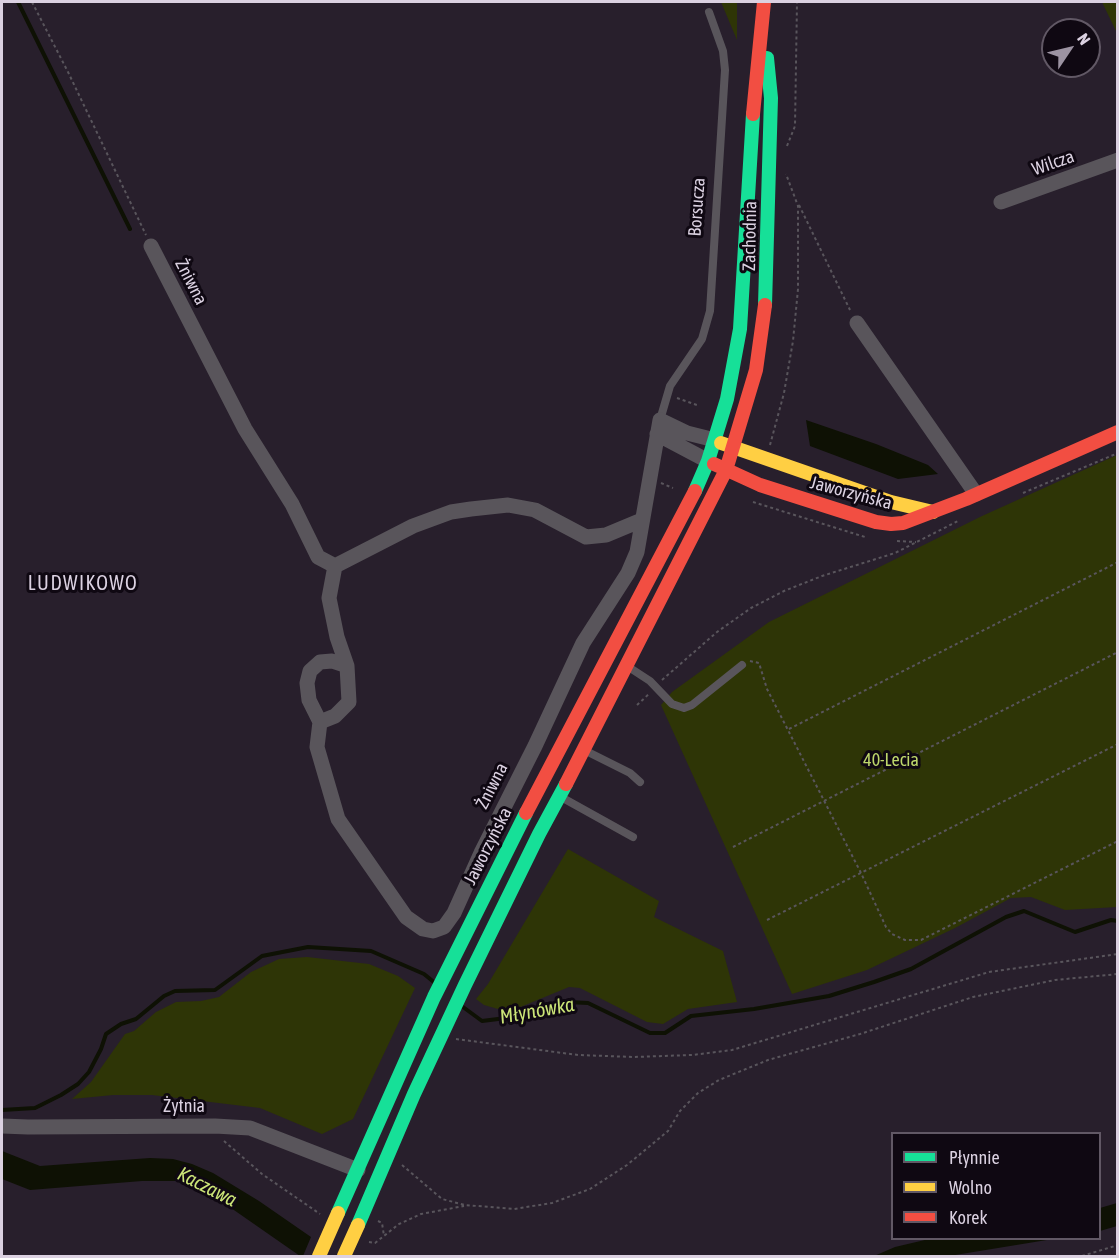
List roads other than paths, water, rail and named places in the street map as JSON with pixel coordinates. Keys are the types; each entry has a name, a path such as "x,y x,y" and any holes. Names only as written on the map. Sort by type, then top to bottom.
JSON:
{"main road":[{"name":"Zachodnia","path":"714,440 727,399 740,329 754,96 764,2"},
{"name":"Zachodnia","path":"733,447 756,370 765,313 771,98 763,22"},
{"name":"Jaworzyńska","path":"708,461 760,484 876,522 903,523 1118,432"},
{"name":"Jaworzyńska","path":"319,1257 434,997 555,756 693,496 714,440 891,502 933,512"},
{"path":"344,1257 386,1157 465,985 726,470 733,447"}],"street":[{"name":"Wilcza","path":"1001,202 1118,160"},
{"name":"Żniwna","path":"151,246 245,429 291,504 318,558 335,566"},
{"path":"857,324 976,494"},
{"path":"659,427 714,440"},
{"path":"659,427 708,461"},
{"name":"Żniwna","path":"347,666 332,661 320,662 310,670 307,683 309,700 320,722 317,747 338,819 406,917 423,929 433,931 444,927 454,913 583,643 628,573 637,552 659,427"},
{"path":"320,722 335,716 349,702 347,666 337,637 329,598 335,566 413,526 451,512 471,509 508,505 535,510 554,518 586,537 606,535 642,520"},
{"name":"Żytnia","path":"2,1126 250,1128 358,1170"}],"lane":[{"name":"Borsucza","path":"659,427 667,395 675,377 702,339 710,311 725,70 723,51 709,12"},
{"path":"626,665 656,687 672,704 679,708 687,708 742,665"},
{"path":"584,750 630,773 640,782"},
{"path":"560,796 633,837"}],"water":[{"path":"806,420 928,465 938,474 898,479 810,446"},
{"name":"Kaczawa","path":"2,1151 40,1166 150,1158 173,1159 192,1164 213,1173 259,1201 311,1237 303,1256 300,1256 221,1201 176,1181 142,1181 30,1190 2,1179"},
{"path":"1117,1203 1117,1226 1101,1231 1101,1208"},
{"path":"925,1240 1047,1240 949,1256 874,1256 895,1247"}],"waterway":[{"path":"18,2 130,229"},
{"name":"Młynówka","path":"463,1007 482,1021 514,1017 567,1002 588,1003 650,1033 665,1033 691,1016 754,1009 829,996 874,982 911,969 1006,917 1024,911 1075,932 1111,920 1118,921"},
{"name":"Młynówka","path":"2,1110 35,1108 61,1095 78,1084 89,1072 106,1034 121,1024 136,1019 164,996 175,991 215,990 262,956 308,947 371,951 424,974 435,983"}],"district":[{"name":"LUDWIKOWO","path":"83,584"}],"park label":[{"name":"40-Lecia","path":"891,760"}]}
